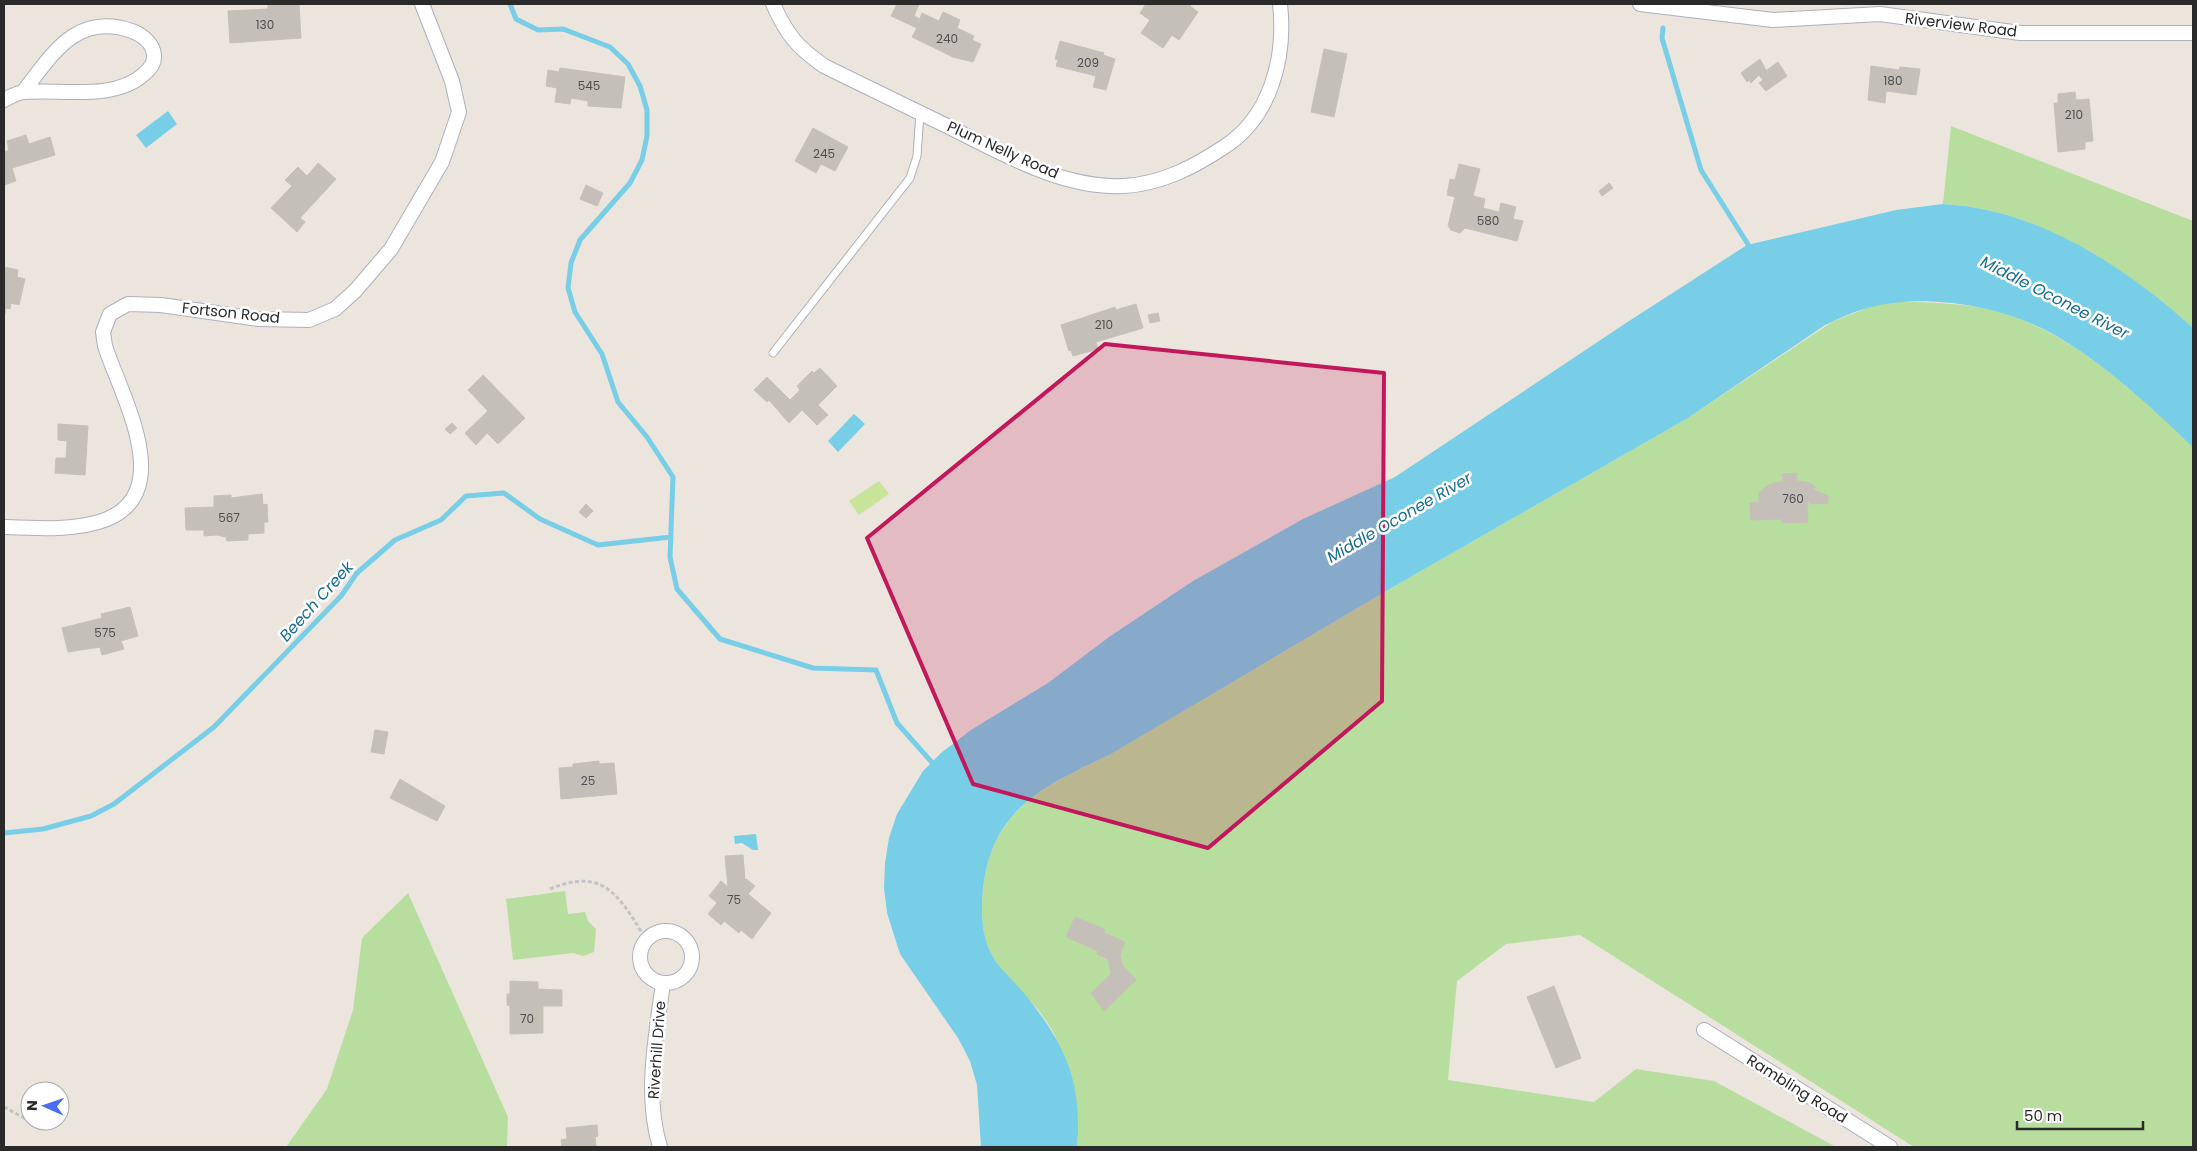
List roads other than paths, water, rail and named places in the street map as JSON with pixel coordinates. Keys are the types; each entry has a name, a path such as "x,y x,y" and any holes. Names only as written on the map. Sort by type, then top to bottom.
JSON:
{"street":[{"name":"Fortson Road","path":"4,528 53,529 86,526 122,513 138,492 142,465 137,436 105,346 103,332 110,314 128,304 144,304 258,319 309,320 335,309 355,291 391,249 442,162 459,112 452,81 422,4"},
{"name":"Plum Nelly Road","path":"773,4 779,18 798,47 824,66 1038,169 1081,182 1126,186 1168,177 1201,162 1241,136 1266,101 1279,64 1282,21 1280,4"},
{"name":"Riverview Road","path":"1640,4 1773,20 1881,9 2020,33 2193,33"},
{"path":"4,100 23,92 76,92 117,88 138,79 151,67 154,56 152,44 138,33 119,26 93,26 73,34 49,58 23,92"},
{"name":"Riverhill Drive","path":"660,1147 653,1114 653,1071 662,983"},
{"name":"Rambling Road","path":"1704,1030 1890,1147"}],"lane":[{"path":"773,353 910,178 917,156 920,113"}],"water":[{"path":"168,111 177,124 146,148 136,135"},
{"name":"Middle Oconee River","path":"1943,204 1978,208 2046,229 2109,263 2138,283 2193,328 2193,447 2143,400 2108,371 2051,333 2010,316 1987,309 1963,305 1915,301 1871,307 1825,325 1688,418 1393,587 1111,754 1044,789 1026,802 1010,818 998,837 989,860 982,896 983,928 993,957 1050,1028 1068,1064 1077,1102 1077,1147 981,1147 977,1085 970,1061 958,1038 900,954 887,913 884,888 889,838 897,814 923,771 941,753 971,730 1048,683 1109,637 1193,581 1303,519 1395,477 1747,245 1896,210"},
{"path":"854,414 865,424 838,452 828,441"},
{"path":"756,834 758,850 753,850 742,843 735,844 734,836"}],"waterway":[{"path":"510,4 516,19 538,30 563,29 610,47 628,64 640,86 647,110 647,136 642,160 630,183 580,240 571,263 568,288 575,312 602,354 618,402 647,437 673,477 670,557 677,589 720,639 813,668 876,670 897,723 936,767"},
{"path":"1663,28 1662,38 1701,170 1751,249"},
{"name":"Beech Creek","path":"4,833 43,829 91,816 114,804 214,727 341,596 357,573 395,540 441,520 466,496 504,493 540,519 598,545 671,537"}]}
